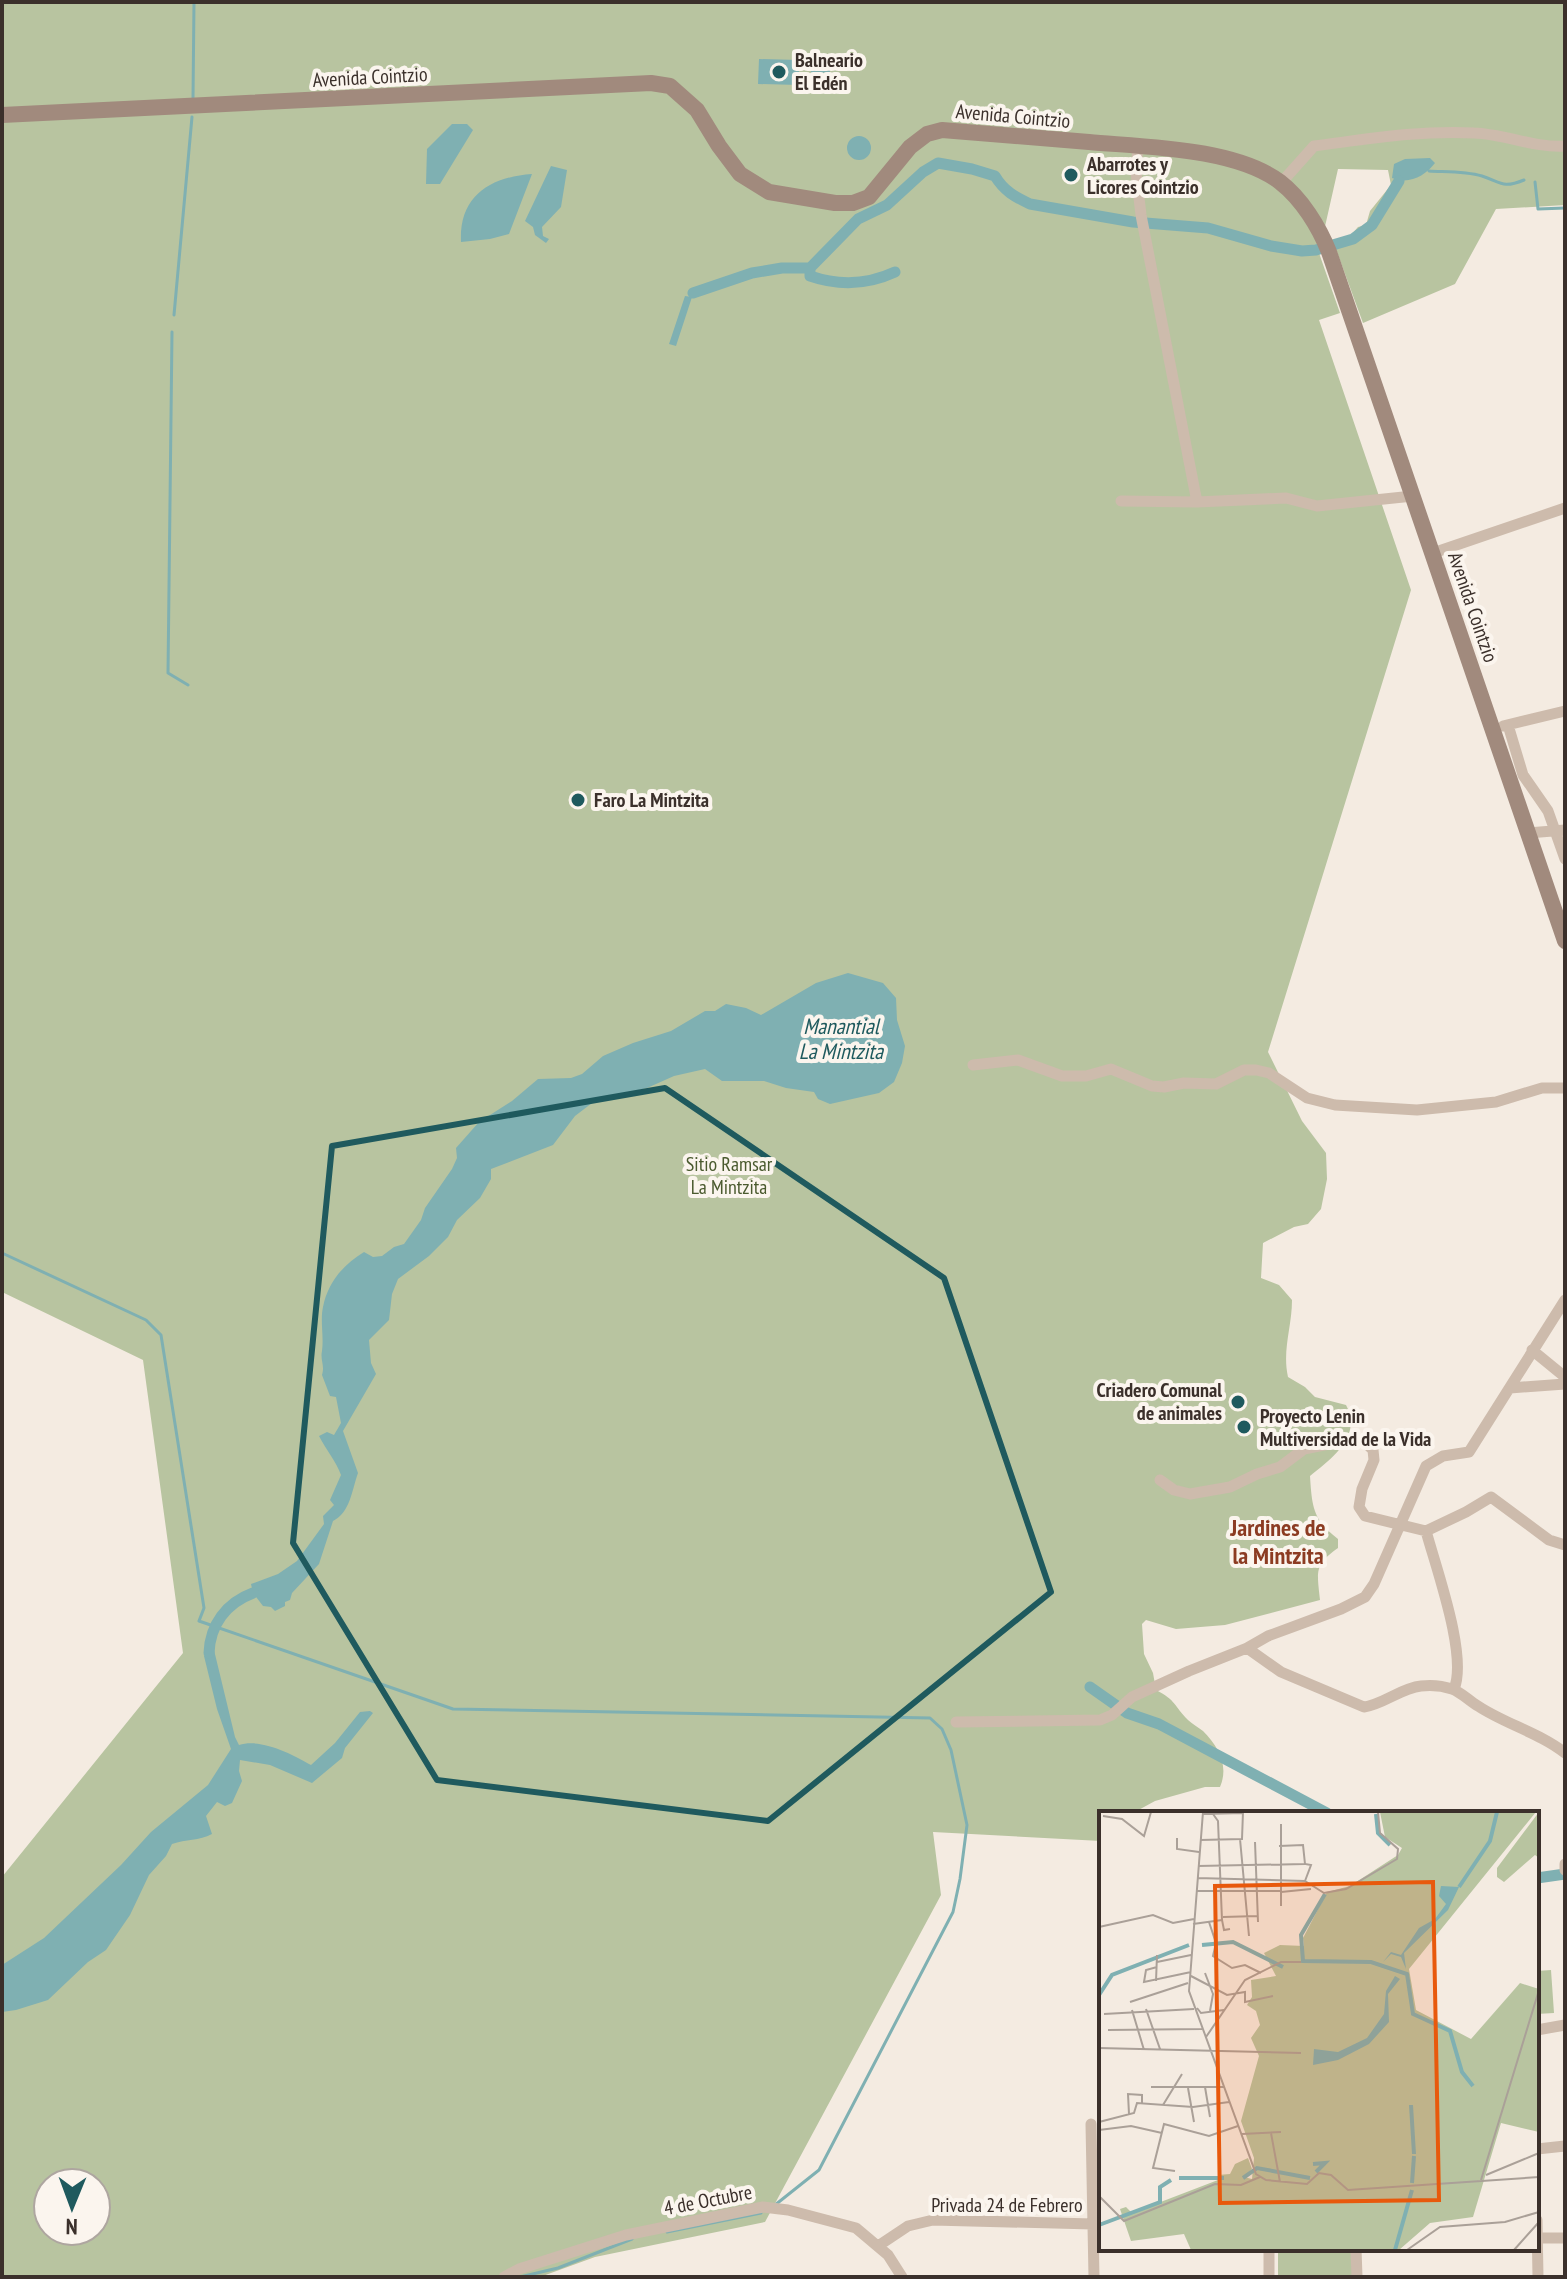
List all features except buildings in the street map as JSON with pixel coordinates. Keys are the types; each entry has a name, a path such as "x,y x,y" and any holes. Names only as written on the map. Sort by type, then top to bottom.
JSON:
{"main road":[{"name":"Avenida Cointzio","path":"2,115 651,83 670,86 697,110 740,174 769,192 835,203 853,203 869,197 910,147 927,134 942,130 1138,146 1234,159 1281,183 1304,207 1327,246 1433,553 1501,726 1528,833 1560,910 1565,941"}],"street":[{"path":"1281,183 1314,146 1417,132 1478,133 1551,147 1565,146"},
{"path":"1138,146 1136,172 1142,222 1197,502"},
{"path":"1121,501 1286,498 1317,506 1413,496"},
{"path":"1433,553 1565,508"},
{"path":"1565,711 1501,726 1523,775 1560,830 1565,859"},
{"path":"1528,833 1560,830"},
{"path":"973,1065 1018,1060 1062,1076 1086,1076 1111,1069 1152,1086 1164,1087 1184,1083 1216,1084 1244,1070 1256,1070 1269,1073 1307,1098 1335,1105 1417,1110 1496,1102 1542,1088 1565,1088"},
{"path":"956,1722 1100,1720 1132,1697 1268,1636 1365,1597 1374,1584 1426,1466 1443,1456 1469,1452 1565,1300"},
{"path":"1532,1350 1565,1377"},
{"path":"1510,1388 1565,1384"},
{"path":"1160,1480 1174,1490 1190,1494 1230,1487 1280,1467 1304,1449 1354,1439 1364,1441 1373,1450 1374,1460 1362,1489 1359,1507 1365,1516 1426,1531 1491,1497 1549,1540 1565,1545"},
{"path":"1426,1531 1454,1634 1459,1677 1454,1689"},
{"path":"1247,1648 1281,1672 1364,1707 1374,1706 1413,1687 1426,1685 1454,1689 1478,1706 1554,1744 1565,1753"},
{"path":"1539,2030 1565,2025"},
{"path":"1091,2124 1096,2228 1094,2277"},
{"path":"1539,2149 1565,2146"},
{"name":"4 de Octubre","path":"504,2277 519,2269 626,2235 763,2207 856,2228 878,2246 902,2277"},
{"name":"Privada 24 de Febrero","path":"878,2246 908,2226 933,2220 1096,2228"},
{"path":"1539,2238 1565,2238"},
{"path":"1269,2251 1269,2277"},
{"path":"1356,2251 1357,2277"},
{"path":"1538,2251 1538,2277"}],"highlighted area":[{"path":"665,1088 944,1278 1051,1592 768,1821 437,1780 293,1543 332,1146"}],"green space":[{"name":"Sitio Ramsar La Mintzita","path":"2,2 1565,2 1565,205 1496,209 1455,284 1363,323 1333,241 1350,236 1358,227 1366,225 1370,211 1391,185 1388,170 1338,169 1319,253 1340,313 1319,320 1411,590 1268,1052 1302,1121 1326,1153 1327,1179 1321,1209 1308,1224 1294,1227 1263,1243 1261,1278 1279,1285 1292,1300 1286,1357 1288,1377 1315,1397 1346,1405 1350,1416 1351,1426 1343,1445 1310,1476 1315,1512 1323,1526 1338,1539 1338,1548 1321,1564 1318,1582 1320,1600 1225,1625 1176,1629 1146,1620 1142,1624 1144,1654 1153,1673 1156,1690 1171,1700 1214,1744 1223,1764 1220,1787 1205,1787 1155,1801 1137,1811 1099,1811 1099,1841 933,1832 941,1895 765,2222 595,2257 540,2277 2,2277 2,1877 183,1653 143,1360 2,1292"},
{"path":"1551,1970 1554,2013 1539,2014 1539,1971"},
{"path":"1278,2251 1353,2251 1353,2277 1278,2277"}],"water":[{"path":"829,58 830,72 811,74 810,59"},
{"name":"Balneario El Edén","path":"759,59 799,60 799,85 758,84"},
{"path":"452,124 467,124 473,130 440,184 426,184 427,149"},
{"path":"859,136 867,140 871,148 867,156 859,160 851,156 847,148 851,140"},
{"path":"1430,158 1435,163 1421,175 1410,180 1392,178 1394,164 1405,159"},
{"path":"551,166 567,170 561,207 542,227 543,236 549,239 546,243 535,235 533,227 525,221"},
{"path":"532,174 509,234 461,242 465,212 480,192 503,179"},
{"path":"685,296 692,297 676,346 669,344"},
{"name":"Manantial La Mintzita","path":"848,973 883,983 896,998 897,1020 905,1046 902,1063 894,1082 879,1093 830,1104 818,1099 814,1092 764,1081 722,1081 705,1069 674,1076 647,1088 596,1100 575,1116 553,1145 491,1169 491,1179 480,1198 457,1220 448,1237 398,1279 392,1294 389,1320 369,1340 371,1363 376,1374 343,1431 358,1473 350,1500 343,1513 333,1521 319,1564 292,1593 290,1600 275,1611 263,1606 253,1593 251,1584 278,1574 297,1561 324,1524 323,1516 334,1505 330,1500 341,1475 319,1436 327,1432 334,1435 341,1423 336,1397 330,1396 322,1375 322,1317 329,1290 343,1269 364,1252 373,1257 382,1256 404,1244 452,1169 457,1158 456,1148 479,1122 512,1101 538,1079 571,1078 582,1074 603,1056 671,1031 705,1011 715,1011 726,1004 761,1015 816,983"},
{"path":"214,1650 239,1745 266,1745 311,1765 335,1743 360,1712 373,1713 345,1748 342,1758 312,1783 270,1765 240,1760 242,1781 232,1803 225,1806 217,1802 206,1816 212,1834 172,1844 149,1875 130,1915 106,1950 88,1962 48,2000 2,2012 2,1965 44,1938 151,1832 208,1785 231,1749 204,1656"}],"waterway":[{"path":"193,98 194,2"},
{"path":"174,315 192,117"},
{"path":"895,272 874,280 853,283 810,276 810,268 858,219 887,205 923,172 938,163 995,176 1010,193 1030,204 1133,222 1208,228 1271,246 1302,251 1353,239 1372,225 1399,181"},
{"path":"1429,171 1469,173 1506,184 1524,180"},
{"path":"1535,182 1538,209 1565,208"},
{"path":"693,293 752,273 782,268 810,268"},
{"path":"172,332 168,673 188,685"},
{"path":"2,1253 146,1320 161,1335 204,1608 199,1621 453,1709 930,1718 942,1729 951,1750 967,1825 953,1912 819,2170 775,2205"},
{"path":"209,1653 212,1633 221,1616 243,1597 253,1593"},
{"path":"1090,1687 1127,1713 1159,1724 1323,1811"},
{"path":"1539,1878 1565,1874"},
{"path":"667,2232 761,2213"},
{"path":"520,2277 558,2268 632,2239"}],"place":[{"name":"Balneario El Edén","path":"779,72"},
{"name":"Abarrotes y Licores Cointzio","path":"1071,175"},
{"name":"Faro La Mintzita","path":"578,800"},
{"name":"Criadero Comunal de animales","path":"1238,1402"},
{"name":"Proyecto Lenin Multiversidad de la Vida","path":"1244,1427"}],"district":[{"name":"Jardines de la Mintzita","path":"1278,1542"}]}
